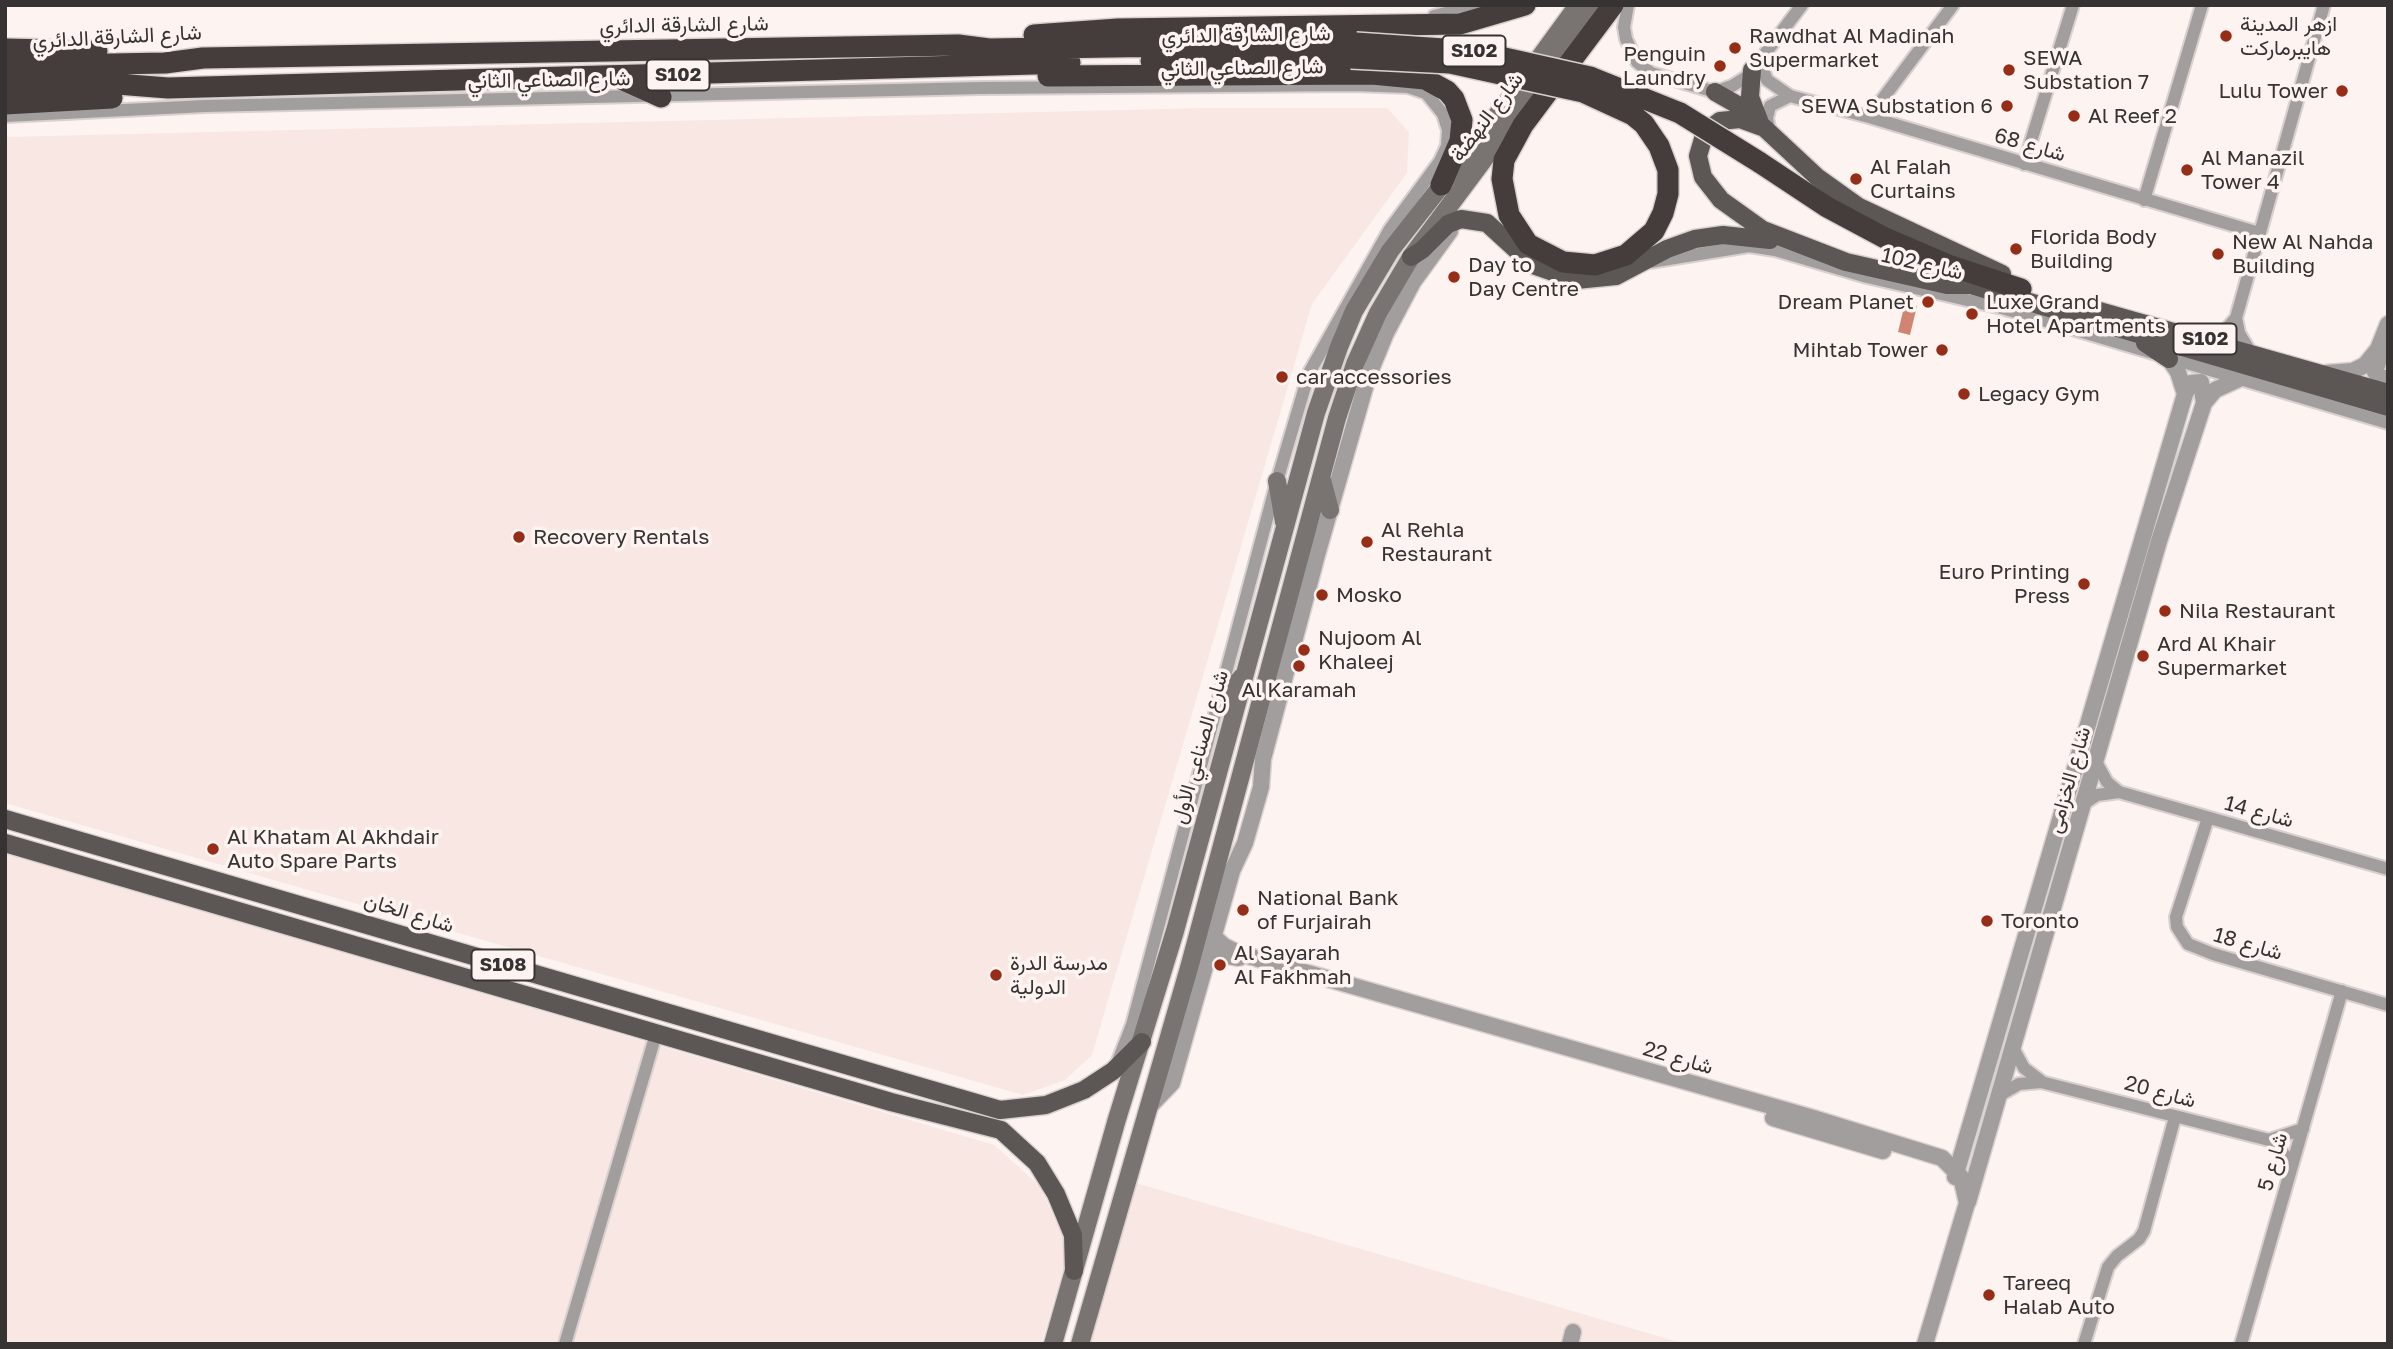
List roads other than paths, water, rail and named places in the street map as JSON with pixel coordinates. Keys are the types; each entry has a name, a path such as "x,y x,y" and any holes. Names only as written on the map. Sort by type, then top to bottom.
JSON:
{"highway":[{"path":"958,45 988,39 1118,29 1460,24 1525,5"},
{"path":"1586,84 1644,124 1659,146 1668,170 1668,194 1654,231 1626,255 1595,265 1563,262 1528,244 1509,215 1503,197 1504,160 1511,145 1613,5"},
{"name":"شارع الشارقة الدائري","path":"5,66 165,63 204,58 958,45 989,49 1354,50 1586,84 1623,102 1676,118 1755,167"},
{"path":"5,49 168,50 204,58"},
{"name":"شارع الشارقة الدائري","path":"5,87 117,84 168,88 903,69 1354,50"},
{"path":"903,69 943,77 1372,74 1425,79 1447,91 1454,99 1462,120 1460,141 1441,186"},
{"path":"616,76 661,96"},
{"path":"5,104 123,97 168,88"},
{"name":"شارع 102","path":"1755,167 1860,239 1971,285"},
{"name":"شارع 102","path":"1755,167 1885,238 1948,265 2021,289"}],"main road":[{"name":"شارع النهضة","path":"1441,186 1578,5"},
{"name":"شارع النهضة","path":"1411,257 1598,5"},
{"path":"1752,70 1750,97 1766,130"},
{"path":"1715,92 1743,108 1816,177 1859,207 2006,276 2021,289"},
{"path":"1766,130 1740,119 1712,126 1700,139 1699,164 1712,189 1730,209 1753,225 1795,244 1873,269 1947,285 1971,285"},
{"name":"شارع الصناعي الأول","path":"1053,1344 1175,931 1202,824 1319,403 1354,312 1370,282 1441,186"},
{"path":"1080,1344 1189,968 1321,478 1355,364 1378,313 1411,257 1445,227 1459,220 1487,223 1526,261 1559,277 1576,281 1607,278 1676,245 1703,238 1741,236 1795,244"},
{"path":"1351,294 1370,282"},
{"name":"شارع 102","path":"1971,285 2388,407"},
{"name":"شارع 102","path":"2021,289 2388,393"},
{"path":"2131,333 2169,359"},
{"path":"1355,364 1377,354"},
{"path":"1321,478 1330,510"},
{"path":"1277,481 1285,529"},
{"path":"1219,703 1244,675"},
{"path":"1193,799 1202,824"},
{"name":"شارع الخان","path":"5,818 1000,1111 1056,1102 1084,1090 1113,1071"},
{"name":"S108","path":"5,843 656,1034 1001,1130 1037,1163 1056,1194 1073,1235 1074,1270"},
{"path":"1189,968 1207,959"},
{"path":"1113,1071 1142,1042"}],"street":[{"path":"1371,26 1393,19 1453,13 1477,5"},
{"path":"1572,60 1590,51 1627,5"},
{"path":"1627,5 1626,40 1637,62 1657,75 1715,92 1732,86 1752,70 1802,5"},
{"path":"1869,117 1953,5"},
{"path":"2024,164 2073,5"},
{"path":"2144,200 2202,5"},
{"path":"2206,340 2224,332 2236,318 2324,5"},
{"name":"شارع 68","path":"1765,55 1764,72 1767,80 1790,96 2259,233"},
{"name":"شارع الصناعي الثاني","path":"5,116 205,106 980,88 1354,85 1418,89 1434,99 1448,130 1447,146 1440,161 1390,229 1351,294 1309,373 1277,481 1132,1025 1113,1071"},
{"path":"1766,130 1770,106 1790,96"},
{"path":"1149,1107 1172,1083 1232,871 1243,848 1260,793 1263,759 1330,510 1377,354 1413,282 1459,220"},
{"name":"شارع 102","path":"1642,262 1762,247 2002,308 2388,423"},
{"path":"2236,318 2242,340 2251,353"},
{"path":"2322,373 2353,371 2365,365 2386,330"},
{"path":"2386,330 2375,372 2380,378 2388,378"},
{"path":"2169,359 2178,372 2185,394"},
{"path":"2204,403 2216,390 2239,379"},
{"path":"2185,394 2191,383 2199,381 2203,386 2204,403"},
{"name":"شارع الخزامى","path":"1955,1177 2185,394"},
{"name":"شارع الخزامى","path":"1966,1211 2012,1046 2204,403"},
{"path":"2146,531 2152,532 2156,537 2143,583 2146,592"},
{"path":"2096,762 2107,782 2119,792"},
{"path":"2085,803 2104,793 2119,792"},
{"name":"شارع 14","path":"2119,792 2388,869"},
{"name":"شارع 18","path":"2208,817 2176,917 2181,936 2196,949 2388,1005"},
{"name":"شارع 22","path":"1213,936 1238,953 1936,1155 1955,1177"},
{"name":"شارع 22","path":"1207,959 1231,956 1908,1158 1955,1177"},
{"name":"شارع 5","path":"2241,1344 2342,991"},
{"path":"565,1344 656,1034"},
{"path":"2012,1046 2024,1068 2041,1082"},
{"name":"شارع 20","path":"1997,1097 2019,1084 2041,1082 2269,1140"},
{"path":"2084,1344 2108,1267 2139,1239 2144,1231 2175,1117"},
{"path":"2293,1163 2269,1140 2303,1129"},
{"path":"1923,1344 1966,1211 1965,1190 1955,1177"},
{"path":"1923,1344 1958,1207 1955,1177"}],"place":[{"name":"ازهر المدينة هايبرماركت","path":"2226,36"},
{"name":"Rawdhat Al Madinah Supermarket","path":"1735,48"},
{"name":"Penguin Laundry","path":"1720,66"},
{"name":"SEWA Substation 7","path":"2009,70"},
{"name":"Lulu Tower","path":"2342,91"},
{"name":"SEWA Substation 6","path":"2007,106"},
{"name":"Al Reef 2","path":"2074,116"},
{"name":"Al Manazil Tower 4","path":"2187,170"},
{"name":"Al Falah Curtains","path":"1856,179"},
{"name":"Florida Body Building","path":"2016,249"},
{"name":"New Al Nahda Building","path":"2218,254"},
{"name":"Day to Day Centre","path":"1454,277"},
{"name":"Dream Planet","path":"1928,302"},
{"name":"Luxe Grand Hotel Apartments","path":"1972,314"},
{"name":"Mihtab Tower","path":"1942,350"},
{"name":"car accessories","path":"1282,377"},
{"name":"Legacy Gym","path":"1964,394"},
{"name":"Recovery Rentals","path":"519,537"},
{"name":"Al Rehla Restaurant","path":"1367,542"},
{"name":"Euro Printing Press","path":"2084,584"},
{"name":"Mosko","path":"1322,595"},
{"name":"Nila Restaurant","path":"2165,611"},
{"name":"Nujoom Al Khaleej","path":"1304,650"},
{"name":"Ard Al Khair Supermarket","path":"2143,656"},
{"name":"Al Karamah","path":"1299,666"},
{"name":"Al Khatam Al Akhdair Auto Spare Parts","path":"213,849"},
{"name":"National Bank of Furjairah","path":"1243,910"},
{"name":"Toronto","path":"1987,921"},
{"name":"Al Sayarah Al Fakhmah","path":"1220,965"},
{"name":"مدرسة الدرة الدولية","path":"996,975"},
{"name":"Tareeq Halab Auto","path":"1989,1295"}]}
